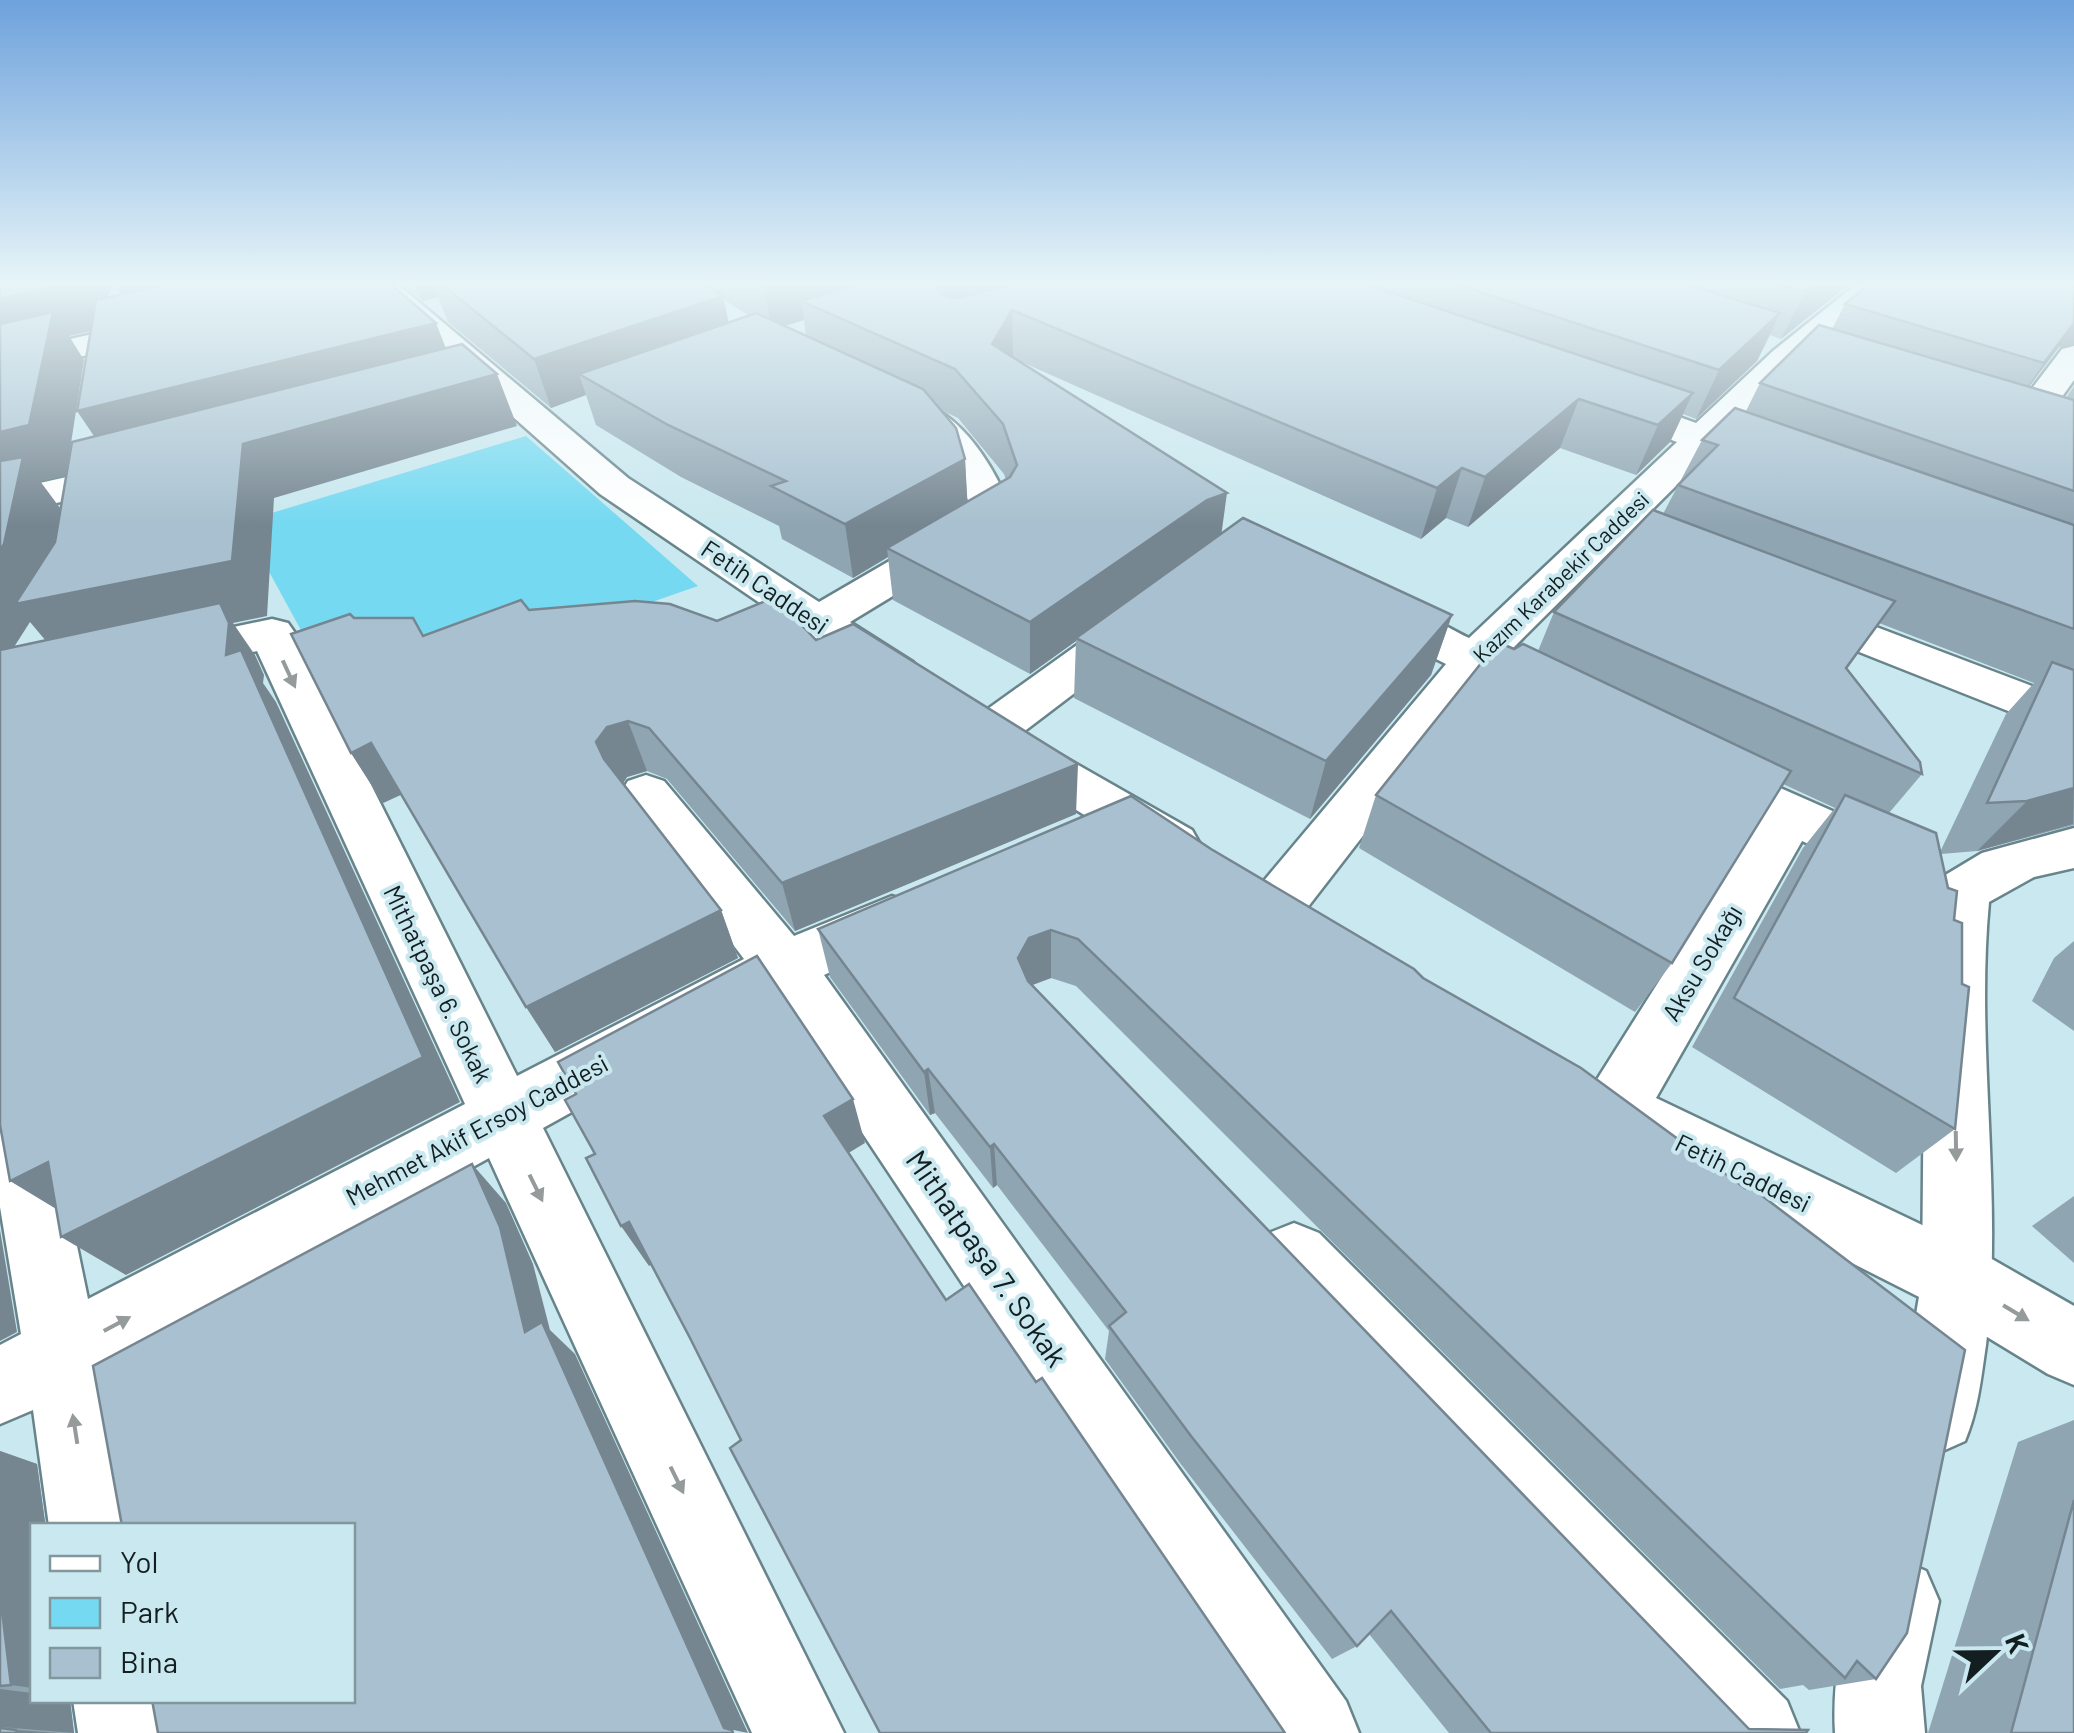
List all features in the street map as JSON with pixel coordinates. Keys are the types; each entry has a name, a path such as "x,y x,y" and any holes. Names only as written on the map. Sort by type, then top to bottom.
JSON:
{"street":[{"path":"103,376 105,363"},
{"name":"Fetih Caddesi","path":"457,363 468,385 563,420 614,486 989,733 1101,830 1219,872 1294,915"},
{"name":"Kazım Karabekir Caddesi","path":"1294,915 1475,659 1621,542 1704,438 1781,363"},
{"path":"2018,432 2069,363"},
{"path":"1574,392 1815,480"},
{"path":"817,622 994,517 981,476 942,429 872,396"},
{"path":"1982,420 2055,442"},
{"path":"0,504 164,466"},
{"path":"1335,592 1580,711"},
{"path":"989,733 1172,597"},
{"path":"1766,600 2074,720"},
{"name":"Mithatpaşa 6. Sokak","path":"110,668 272,633 800,1733"},
{"path":"1668,755 1790,816 1962,892"},
{"name":"Mithatpaşa 7. Sokak","path":"646,794 784,966 1314,1733"},
{"name":"Aksu Sokağı","path":"1597,1100 1790,816"},
{"path":"1880,1733 1878,1686 1918,1502 1958,1278 1954,960 1962,892 1994,868 2033,855 2074,848"},
{"name":"Mehmet Akif Ersoy Caddesi","path":"0,1386 784,966 947,896"},
{"path":"0,1024 90,1523"},
{"name":"Fetih Caddesi","path":"1597,1100 1958,1278 2074,1348"},
{"path":"1244,1206 1755,1733"},
{"path":"118,1703 123,1733"}],"green space":[{"path":"526,436 698,586 528,645 321,667 242,522"}],"building":[{"path":"0,363 42,363 29,425 0,432"},
{"path":"85,363 273,363 77,411"},
{"path":"387,363 484,363 497,374 243,444 232,561 15,604 55,542 72,442"},
{"path":"611,363 866,363 923,389 956,428 965,459 845,524 771,486 786,481 668,425 579,374"},
{"path":"941,363 1022,363 1227,493 1207,500 1030,622 887,548 1010,477 1017,465 1003,424 955,369"},
{"path":"1138,363 1602,363 1693,393 1658,425 1579,399 1485,477 1462,468 1437,488"},
{"path":"1697,363 1727,363 1719,370"},
{"path":"1780,363 1948,363 2074,400 2074,491 1760,383"},
{"path":"1735,408 2074,525 2074,629 1678,485 1718,445 1702,440"},
{"path":"23,457 4,544 0,550 0,461"},
{"path":"1653,510 1895,601 1846,668 1920,762 1922,774 1554,612"},
{"path":"1243,518 1452,615 1326,761 1076,638"},
{"path":"775,597 816,640 853,624 1078,764 782,883 649,728 628,721 607,727 596,742 604,759 721,910 526,1007 371,743 351,753 291,634 350,614 354,618 413,618 423,636 521,600 529,610 635,601 670,604 717,621"},
{"path":"220,603 229,623 226,655 241,650 423,1057 61,1237 48,1162 10,1181 0,1125 0,650"},
{"path":"1498,642 1514,649 1523,644 1791,771 1672,963 1376,795"},
{"path":"2052,662 2074,670 2074,788 2027,801 1987,803"},
{"path":"1845,795 1936,833 1948,888 1957,891 1954,920 1962,923 1962,984 1969,987 1955,1129 1734,998"},
{"path":"1131,796 1423,978 1581,1068 1745,1188 1748,1185 1965,1350 1907,1633 1876,1679 1857,1661 1845,1678 1078,939 1051,930 1029,938 1018,958 1028,981 1749,1729 1808,1730 1491,1733 1391,1611 1357,1646 1109,1326 1126,1312 994,1144 990,1147 928,1069 924,1072 818,929"},
{"path":"757,956 853,1099 824,1116 946,1300 969,1284 1036,1382 1042,1378 1285,1733 880,1733 730,1448 741,1440 690,1338 629,1222 621,1226 586,1158 595,1154 565,1100 576,1094 558,1062"},
{"path":"472,1164 500,1227 525,1332 542,1322 724,1728 733,1733 158,1733 153,1703 355,1703 355,1523 121,1523 93,1366"},
{"path":"2074,1500 2074,1733 2011,1733"},
{"path":"0,1594 11,1685 0,1686"},
{"path":"0,1728 16,1730 17,1733 0,1733"}]}
